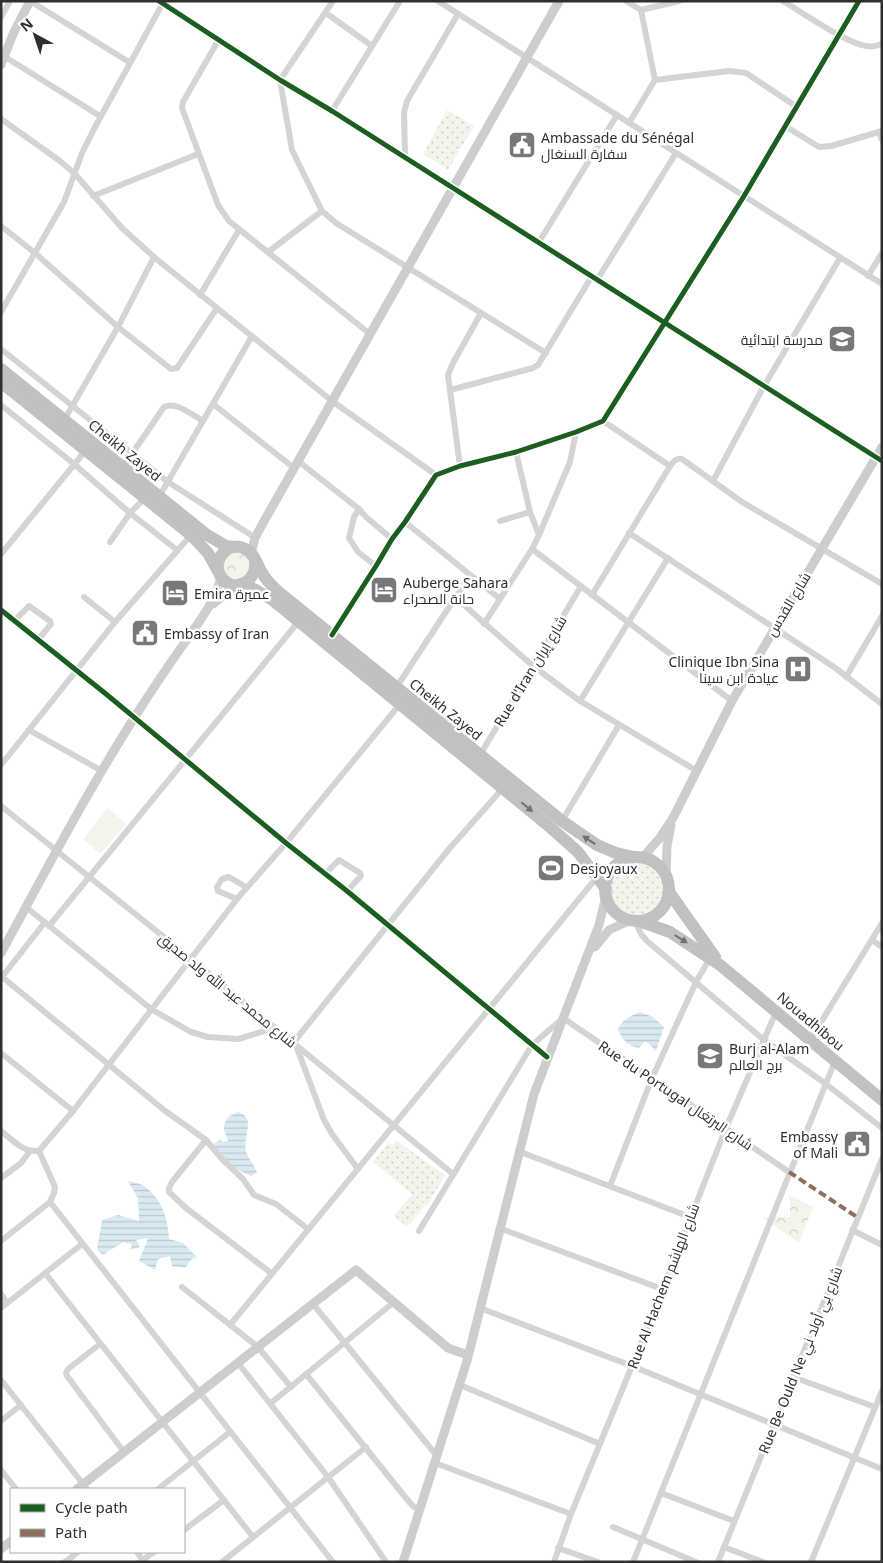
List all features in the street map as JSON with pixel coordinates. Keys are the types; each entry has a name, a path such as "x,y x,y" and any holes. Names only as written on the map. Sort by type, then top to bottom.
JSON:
{"highway":[{"name":"Cheikh Zayed","path":"1,369 62,424 86,450 191,535 208,553 220,575"},
{"name":"Cheikh Zayed","path":"1,382 123,467 206,535 221,543 236,547"},
{"path":"236,547 253,557 256,566 250,580 240,585 226,582 220,575 218,568 220,557 228,549 236,547"},
{"name":"Cheikh Zayed","path":"253,557 272,586 562,821 597,845 616,853 638,858"},
{"name":"Cheikh Zayed","path":"240,585 256,590 269,598 504,787 578,852 597,876 606,892"},
{"path":"638,858 659,865 666,875 669,892 664,906 653,916 635,920 617,913 610,904 606,892 609,875 614,868 625,860 638,858"},
{"name":"Nouadhibou","path":"669,892 715,962"},
{"name":"Nouadhibou","path":"635,920 670,932 715,962 882,1100"}],"street":[{"path":"1,17 10,1"},
{"path":"100,116 2,59 30,1 129,62"},
{"path":"333,1 280,80 290,146 322,211 336,223 546,353"},
{"path":"332,111 400,1"},
{"path":"438,1 882,284"},
{"path":"253,557 255,538 263,523 558,1"},
{"path":"626,1 641,10 679,1"},
{"path":"783,1 839,34 867,46 882,44"},
{"path":"332,635 392,539 436,475 460,466 516,452 603,421 744,196 858,1"},
{"path":"1,312 64,202 82,153 100,116 162,2 280,80 332,111 879,459"},
{"path":"629,123 655,80 641,10"},
{"path":"326,13 372,46"},
{"path":"405,158 405,106 458,14"},
{"path":"218,39 182,106 218,205 229,221 370,334"},
{"path":"655,80 729,71 738,72 752,77 797,107"},
{"path":"539,242 617,115"},
{"path":"1,119 75,174 122,228 200,295 332,401 436,475"},
{"path":"785,126 820,147 831,146 880,132 882,140"},
{"path":"450,390 533,368 538,365 676,152"},
{"path":"93,196 198,154"},
{"path":"268,252 322,211"},
{"path":"1,226 35,253 118,327 171,369 175,370 218,308"},
{"path":"200,295 240,230"},
{"path":"868,276 882,253"},
{"path":"62,424 118,327 154,257"},
{"path":"713,481 764,386 840,258"},
{"path":"460,466 448,375 481,313"},
{"path":"160,497 252,336"},
{"path":"1,349 168,482 251,536"},
{"path":"213,404 359,509 392,539"},
{"path":"1,405 177,550"},
{"path":"123,467 167,405 175,406 203,421"},
{"path":"603,421 670,466"},
{"path":"484,624 539,535 570,462 576,432"},
{"name":"شارع القدس","path":"673,818 732,701 821,550 879,459 882,447"},
{"path":"1,554 86,450"},
{"path":"516,452 530,512 539,535"},
{"path":"592,594 670,466 679,458 742,502 882,584"},
{"path":"110,542 130,513 145,498"},
{"path":"359,509 354,517 349,538 358,552 376,566"},
{"path":"500,521 530,512"},
{"path":"405,522 500,599"},
{"path":"236,547 251,536 263,523"},
{"path":"629,533 834,667 882,704"},
{"path":"1,765 115,622 191,535"},
{"path":"532,549 732,701"},
{"path":"580,701 668,558"},
{"path":"1,953 102,771 134,718 209,607 217,589 220,575"},
{"path":"396,688 470,575"},
{"path":"209,607 226,592 240,585"},
{"name":"Rue d'Iran شارع إيران","path":"480,756 580,586"},
{"path":"84,597 115,622"},
{"path":"455,597 533,666 580,701 697,771"},
{"path":"14,621 29,606 50,621 51,624 38,640"},
{"path":"1,610 347,891 547,1058"},
{"path":"846,677 882,616"},
{"path":"299,621 90,878 47,924 2,977 164,1110 206,1140 254,1195 276,1204 308,1229"},
{"path":"1,1131 23,1148 30,1151 39,1151 73,1111 108,1063 236,899 286,843 401,703"},
{"path":"562,821 619,724"},
{"path":"28,730 102,771"},
{"path":"358,1169 324,1120 295,1044 386,925 449,849 504,787"},
{"name":"شارع محمد عبد الله ولد صديق","path":"1,806 453,1174"},
{"path":"638,858 659,839 673,818"},
{"path":"666,875 667,846 673,818"},
{"path":"325,874 339,860 360,873 360,876 347,891"},
{"path":"230,1325 597,876"},
{"path":"236,899 218,891 217,887 222,879 228,877 246,888"},
{"path":"403,1562 460,1385 534,1094 599,926 606,892"},
{"path":"26,907 150,1009 192,1032 208,1037 238,1039 275,1028"},
{"path":"585,962 598,941 609,930 635,920 641,934 647,941 764,1040 826,1084 882,1128"},
{"path":"810,1040 882,923"},
{"path":"872,940 882,947"},
{"path":"610,1186 652,1078 696,982 715,962"},
{"name":"Rue Al Hachem شارع الهاشم","path":"554,1562 571,1514 632,1366 690,1217 776,1012"},
{"path":"419,1231 532,1045 563,1018"},
{"name":"Rue du Portugal شارع البرتغال","path":"563,1018 789,1172"},
{"path":"1,1053 73,1111"},
{"path":"633,1562 835,1060"},
{"path":"206,1140 172,1182 169,1192 186,1208 271,1273"},
{"path":"1,1178 21,1163 30,1151"},
{"path":"1,1241 50,1202 54,1193 55,1187 39,1151"},
{"path":"518,1151 690,1217"},
{"name":"Rue Be Ould Ne شارع بي أولد ني","path":"718,1562 882,1159"},
{"path":"50,1202 333,1562"},
{"path":"499,1228 662,1290"},
{"path":"852,1230 882,1245"},
{"path":"1,1308 82,1244"},
{"path":"1,1380 83,1488 124,1452 356,1270 448,1348 468,1355"},
{"path":"45,1273 161,1423 194,1461 253,1537"},
{"path":"182,1287 258,1347 291,1387"},
{"path":"1,1294 7,1303"},
{"path":"271,1402 394,1302"},
{"path":"313,1304 436,1459 571,1514"},
{"path":"480,1308 632,1366 882,1469"},
{"path":"100,1344 68,1369 66,1373 124,1452"},
{"path":"238,1363 271,1402 328,1477 386,1562"},
{"path":"306,1374 410,1503 420,1509"},
{"path":"793,1377 875,1407"},
{"path":"460,1385 600,1444"},
{"path":"812,1562 882,1391"},
{"path":"1,1421 21,1405"},
{"path":"159,1488 230,1432"},
{"path":"222,1562 366,1448"},
{"path":"1,1470 15,1488"},
{"path":"661,1493 734,1521"},
{"path":"185,1529 224,1500"},
{"path":"613,1527 696,1562"},
{"path":"724,1547 763,1562"},
{"path":"558,1548 598,1562"},
{"path":"65,1562 77,1553"},
{"path":"142,1561 153,1553"}],"green space":[{"path":"447,110 474,126 448,170 423,154"},
{"path":"234,551 248,556 252,569 238,582 225,576 223,561"},
{"path":"108,808 126,824 100,854 83,839"},
{"path":"638,859 649,861 662,872 667,888 665,899 654,912 638,917 627,915 614,904 609,888 611,877 622,864"},
{"path":"397,1141 445,1175 427,1206 414,1197 425,1206 407,1227 394,1216 412,1194 373,1162 389,1142 393,1145"},
{"path":"790,1195 813,1207 799,1243 762,1217 790,1217"}],"shaded area":[{"path":"640,1012 653,1017 664,1027 656,1051 647,1042 644,1042 639,1048 632,1046 619,1033 618,1029 624,1021"},
{"path":"239,1112 247,1119 246,1151 257,1172 251,1176 230,1164 214,1147 215,1143 220,1140 228,1141 224,1130 225,1122 231,1115"},
{"path":"128,1181 138,1183 150,1191 163,1210 169,1239 183,1243 197,1257 192,1259 185,1268 172,1266 170,1256 158,1259 155,1270 139,1261 148,1238 136,1240 140,1247 130,1250 132,1244 123,1242 103,1255 97,1250 102,1220 118,1215 139,1221 138,1198"}],"marked path":[{"path":"789,1172 857,1217"}],"cycle path":[{"path":"159,1 280,80 332,111 882,461"},
{"path":"332,635 392,539 436,475 460,466 516,452 603,421 744,196 859,1"},
{"path":"1,610 347,891 547,1057"}],"place":[{"name":"Ambassade du Sénégal سفارة السنغال","path":"522,145"},
{"name":"مدرسة ابتدائية","path":"842,339"},
{"name":"Auberge Sahara حانة الصحراء","path":"384,590"},
{"name":"Emira عميرة","path":"175,593"},
{"name":"Embassy of Iran","path":"145,633"},
{"name":"Clinique Ibn Sina عيادة ابن سينا","path":"798,669"},
{"name":"Desjoyaux","path":"551,868"},
{"name":"Burj al-Alam برج العالم","path":"710,1056"},
{"name":"Embassy of Mali","path":"857,1144"}]}
